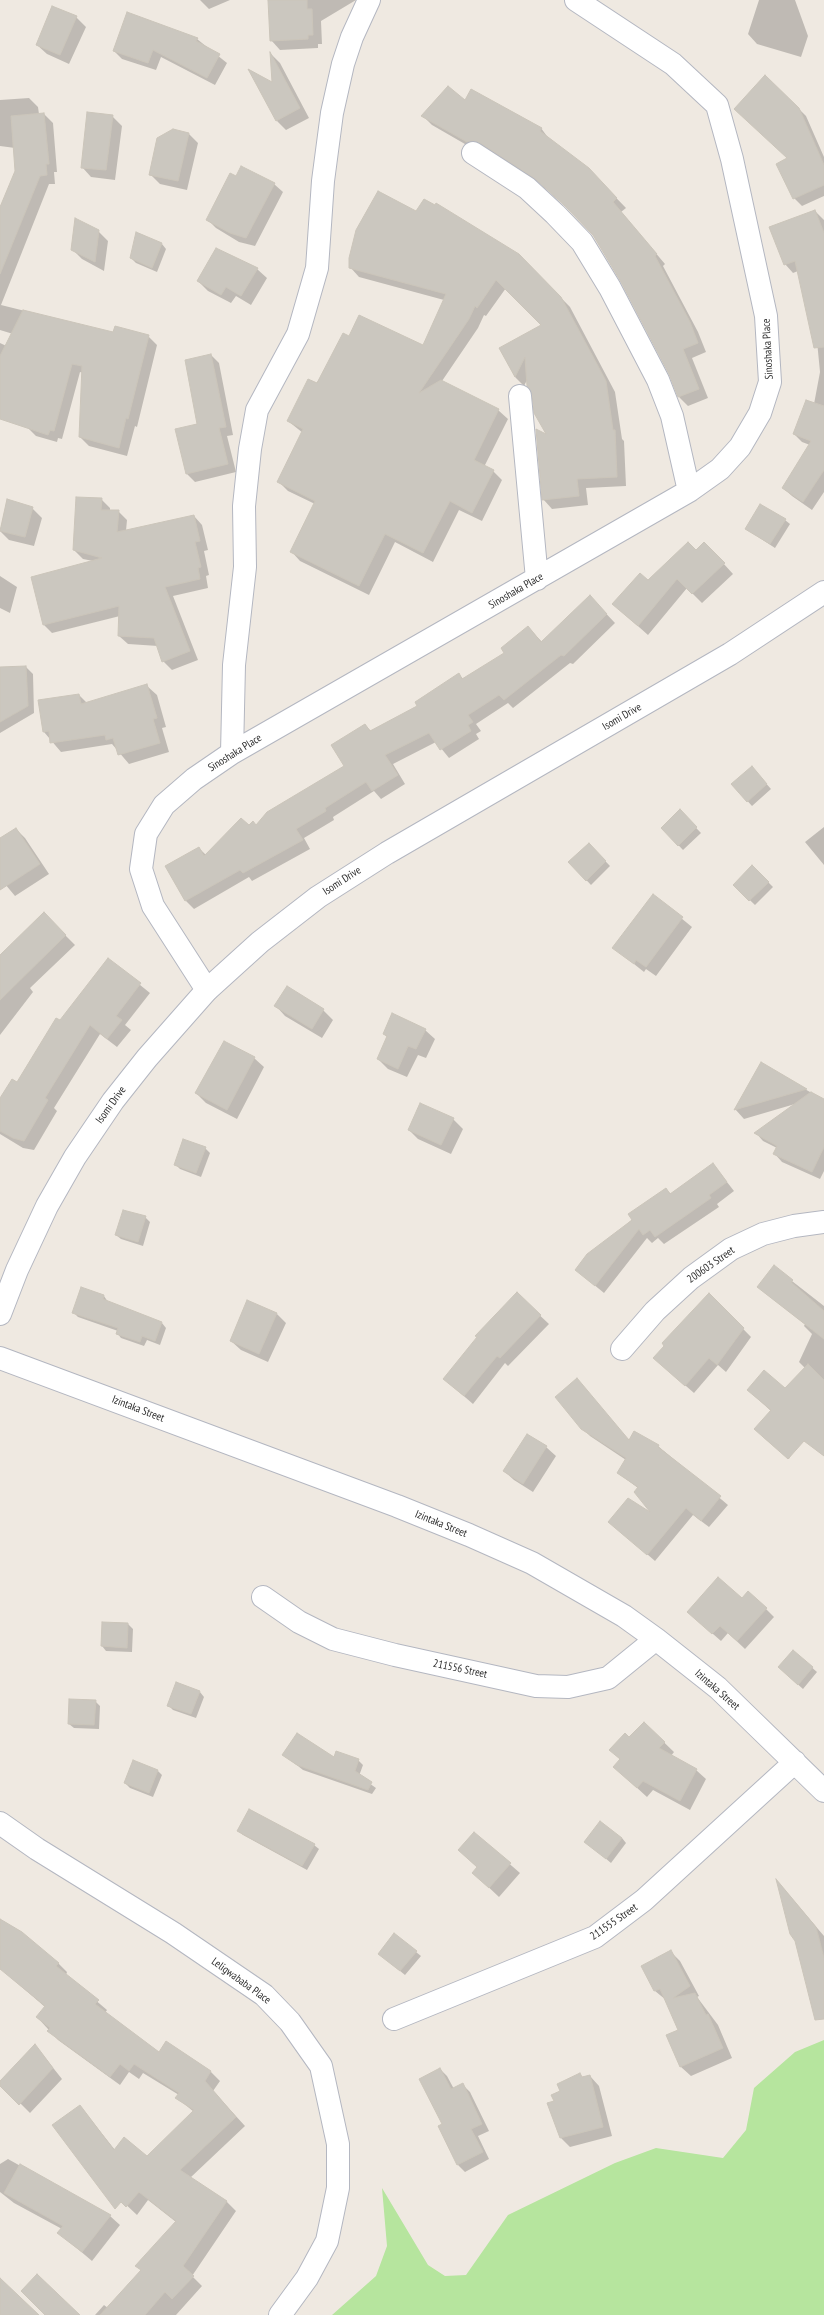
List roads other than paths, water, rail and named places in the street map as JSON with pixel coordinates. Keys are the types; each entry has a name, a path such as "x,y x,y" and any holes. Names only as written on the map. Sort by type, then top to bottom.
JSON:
{"street":[{"path":"232,753 234,665 245,567 244,506 250,449 257,410 298,334 317,268 323,181 332,113 345,57 369,0"},
{"name":"Sinoshaka Place","path":"207,990 153,906 141,869 146,834 164,805 194,779 232,753 689,491 720,469 740,447 760,413 770,382 766,316 732,159 717,105 674,64 576,0"},
{"path":"473,153 527,188 582,242 610,288 658,380 672,416 689,491"},
{"path":"520,396 537,579"},
{"name":"Isomi Drive","path":"0,1314 17,1270 47,1206 75,1157 113,1101 147,1058 207,990 260,942 324,893 387,853 730,654 824,592"},
{"name":"200603 Street","path":"622,1349 656,1311 691,1278 731,1249 763,1234 794,1226 824,1222"},
{"name":"Izintaka Street","path":"0,1358 469,1535 532,1563 624,1616 656,1639 718,1688 824,1791"},
{"name":"211556 Street","path":"263,1597 299,1622 333,1639 395,1655 536,1686 568,1687 608,1678 656,1639"},
{"name":"211555 Street","path":"394,2019 595,1937 644,1900 795,1762"},
{"name":"Leligwababa Place","path":"0,1823 37,1849 173,1933 264,1995 290,2022 321,2066 338,2144 338,2188 327,2240 308,2278 280,2315"}]}
